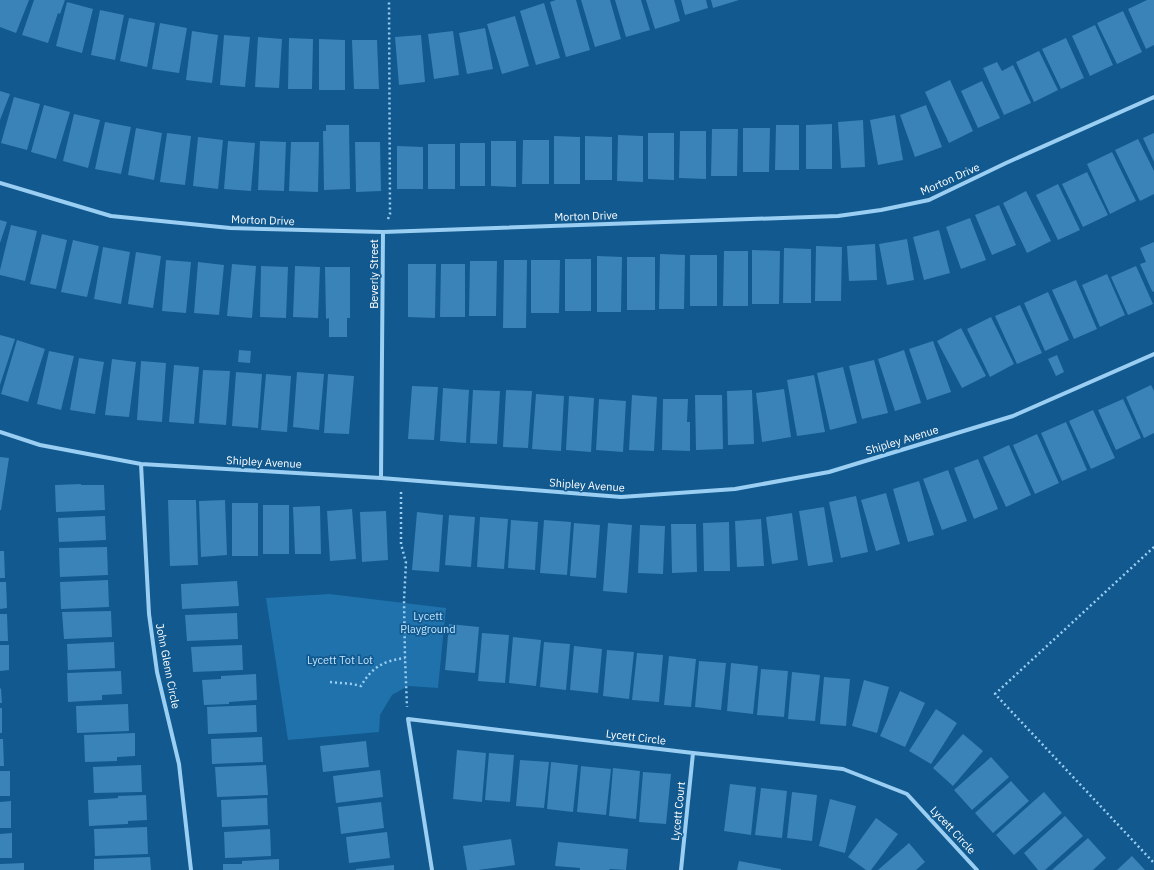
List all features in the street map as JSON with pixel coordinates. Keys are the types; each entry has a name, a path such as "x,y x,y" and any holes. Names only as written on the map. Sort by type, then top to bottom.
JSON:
{"street":[{"name":"Morton Drive","path":"0,183 111,216 230,228 383,232 838,216 882,210 929,200 1006,163 1154,97"},
{"name":"Beverly Street","path":"382,478 383,232"},
{"name":"Shipley Avenue","path":"0,432 40,444 141,464 382,478 621,497 735,489 829,472 1013,416 1154,354"},
{"name":"John Glenn Circle","path":"141,464 149,614 157,672 179,764 191,870"},
{"name":"Lycett Circle","path":"408,719 693,753 843,768 907,794 977,870"},
{"path":"408,719 432,870"},
{"name":"Lycett Court","path":"681,870 693,753"}],"path":[{"name":"Beverly Street","path":"383,232 390,214 389,0"},
{"path":"401,480 401,544 406,562 404,600 408,719"},
{"path":"1154,547 995,694 1154,863"},
{"path":"330,682 361,686 373,669 382,663 394,659 405,658"}],"green space":[{"name":"Lycett Tot Lot","path":"329,594 446,608 438,688 408,686 392,695 380,715 379,732 288,740 266,598"}],"building":[{"path":"0,0 29,0 16,33 0,27"},
{"path":"34,0 65,0 60,14 58,13 48,43 22,35"},
{"path":"556,0 576,0 590,50 566,57 550,2"},
{"path":"581,0 610,0 621,39 595,47"},
{"path":"615,0 641,0 650,30 626,37"},
{"path":"646,0 674,0 680,21 655,29"},
{"path":"681,0 706,0 708,8 685,15"},
{"path":"711,0 739,0 713,8"},
{"path":"1147,0 1154,0 1154,45 1146,49 1128,9"},
{"path":"67,2 93,9 82,53 56,46"},
{"path":"544,3 560,58 536,65 520,11"},
{"path":"100,10 124,15 115,60 91,55"},
{"path":"1123,11 1142,52 1117,64 1097,23"},
{"path":"515,16 529,66 502,74 487,24"},
{"path":"129,18 155,23 147,67 120,61"},
{"path":"160,23 187,28 179,73 152,69"},
{"path":"1095,25 1113,65 1090,76 1072,36"},
{"path":"485,28 493,69 467,74 459,33"},
{"path":"192,31 218,35 212,83 186,80"},
{"path":"453,31 459,75 434,79 428,34"},
{"path":"224,35 250,37 245,87 220,85"},
{"path":"421,35 425,82 399,85 395,37"},
{"path":"258,37 282,39 279,88 255,87"},
{"path":"289,38 313,39 312,89 288,89"},
{"path":"1066,38 1084,78 1061,89 1042,49"},
{"path":"319,39 345,40 345,90 319,90"},
{"path":"352,40 377,40 379,89 354,89"},
{"path":"1039,51 1058,90 1034,102 1016,62"},
{"path":"997,62 1002,71 1013,65 1031,103 1004,115 983,68"},
{"path":"950,80 973,131 949,143 925,92"},
{"path":"982,81 1000,118 978,128 961,91"},
{"path":"0,91 10,94 0,120"},
{"path":"14,97 40,104 27,150 1,143"},
{"path":"44,105 70,112 56,159 31,152"},
{"path":"926,105 942,147 915,157 900,115"},
{"path":"74,114 100,120 88,168 63,161"},
{"path":"895,115 903,160 878,165 870,120"},
{"path":"863,120 865,167 841,168 838,122"},
{"path":"105,122 131,127 121,174 95,169"},
{"path":"832,124 832,169 806,169 806,125"},
{"path":"326,125 349,125 350,189 324,190 323,131 326,131"},
{"path":"776,125 799,125 799,170 775,170"},
{"path":"136,128 162,133 154,180 128,175"},
{"path":"743,128 770,128 769,172 743,172"},
{"path":"712,129 738,129 737,176 711,176"},
{"path":"680,131 706,131 706,179 679,178"},
{"path":"167,133 191,136 185,185 160,182"},
{"path":"648,133 674,133 674,180 648,179"},
{"path":"1154,133 1154,162 1143,138"},
{"path":"618,135 643,136 643,182 617,181"},
{"path":"554,136 580,137 580,184 554,184"},
{"path":"585,136 612,137 612,180 585,180"},
{"path":"198,137 223,140 218,189 193,186"},
{"path":"1138,139 1154,171 1154,194 1140,201 1115,150"},
{"path":"523,140 549,140 549,184 522,184"},
{"path":"228,141 255,143 251,191 224,189"},
{"path":"260,141 286,142 284,191 258,190"},
{"path":"491,141 516,141 516,187 491,186"},
{"path":"291,142 319,142 318,192 289,191"},
{"path":"355,142 380,142 381,191 356,192"},
{"path":"460,143 485,143 485,186 460,186"},
{"path":"428,144 455,144 455,189 428,189"},
{"path":"397,146 423,147 423,189 397,189"},
{"path":"1112,152 1136,201 1110,214 1087,164"},
{"path":"1087,172 1108,215 1083,227 1062,184"},
{"path":"1058,184 1080,230 1058,240 1036,195"},
{"path":"1026,191 1051,241 1027,253 1003,203"},
{"path":"999,205 1016,245 992,255 975,215"},
{"path":"970,218 986,260 961,269 946,227"},
{"path":"0,220 7,222 0,243"},
{"path":"11,225 37,231 25,281 0,275"},
{"path":"939,230 950,273 924,280 913,237"},
{"path":"42,234 67,240 56,289 30,284"},
{"path":"907,239 914,280 887,285 879,244"},
{"path":"73,240 99,246 87,297 61,292"},
{"path":"1154,242 1154,292 1152,291 1140,264 1146,262 1140,248"},
{"path":"875,244 877,280 849,281 847,246"},
{"path":"816,246 842,247 841,301 815,301"},
{"path":"103,247 130,252 121,304 94,299"},
{"path":"784,248 811,249 811,303 783,303"},
{"path":"752,250 780,251 779,304 752,304"},
{"path":"724,251 748,251 748,306 723,306"},
{"path":"136,252 161,256 153,308 128,304"},
{"path":"660,254 685,255 684,309 659,309"},
{"path":"690,255 717,255 717,306 690,306"},
{"path":"597,256 622,257 621,312 597,312"},
{"path":"627,257 655,257 655,310 627,310"},
{"path":"565,259 591,259 591,311 565,311"},
{"path":"166,260 191,262 186,313 162,311"},
{"path":"504,260 527,260 526,328 503,328"},
{"path":"531,260 560,260 559,313 531,313"},
{"path":"470,261 497,261 496,316 469,316"},
{"path":"198,262 224,265 219,315 194,313"},
{"path":"232,264 256,266 252,318 227,316"},
{"path":"408,264 436,264 435,318 408,317"},
{"path":"441,264 465,264 465,317 440,317"},
{"path":"261,266 288,267 286,318 260,317"},
{"path":"295,266 320,267 318,318 293,317"},
{"path":"1136,266 1153,304 1128,315 1111,277"},
{"path":"325,267 350,267 350,318 347,318 347,337 329,337 329,318 326,319"},
{"path":"1107,274 1125,315 1100,327 1082,285"},
{"path":"1076,280 1097,329 1074,339 1052,290"},
{"path":"1048,292 1069,340 1045,351 1024,303"},
{"path":"1020,305 1042,353 1017,364 995,316"},
{"path":"991,317 1014,364 990,377 967,329"},
{"path":"961,328 986,376 962,388 937,341"},
{"path":"0,335 15,339 0,385"},
{"path":"17,340 45,349 28,402 1,394"},
{"path":"933,341 951,392 927,400 909,349"},
{"path":"239,350 251,351 250,363 238,362"},
{"path":"904,350 921,403 895,411 878,359"},
{"path":"49,351 74,356 61,410 37,404"},
{"path":"1057,355 1064,372 1056,376 1048,359"},
{"path":"79,358 104,362 95,414 70,410"},
{"path":"112,359 136,362 129,417 105,415"},
{"path":"874,360 888,413 862,419 849,366"},
{"path":"141,361 166,363 162,422 137,420"},
{"path":"174,365 199,367 194,424 169,422"},
{"path":"843,367 857,423 830,430 817,373"},
{"path":"203,370 230,371 226,425 199,423"},
{"path":"236,372 262,374 258,428 232,426"},
{"path":"297,372 324,374 319,430 293,427"},
{"path":"266,374 291,376 287,432 261,430"},
{"path":"328,374 354,376 349,434 324,433"},
{"path":"814,375 825,432 797,436 787,380"},
{"path":"1151,385 1154,391 1154,433 1144,438 1126,397"},
{"path":"412,386 438,387 434,440 408,439"},
{"path":"443,388 469,390 466,443 440,441"},
{"path":"784,389 791,437 762,442 756,393"},
{"path":"473,390 500,391 497,444 470,443"},
{"path":"506,390 532,391 528,448 503,447"},
{"path":"752,390 754,444 728,445 727,391"},
{"path":"536,394 564,396 561,451 532,449"},
{"path":"632,395 657,397 654,451 629,450"},
{"path":"695,395 722,395 723,449 696,450"},
{"path":"569,396 594,398 591,452 566,450"},
{"path":"599,399 626,401 623,452 596,450"},
{"path":"663,399 688,399 687,422 690,422 690,451 662,450"},
{"path":"1123,399 1141,438 1116,450 1098,410"},
{"path":"1093,410 1115,458 1091,469 1069,421"},
{"path":"1066,422 1087,470 1062,481 1041,433"},
{"path":"1037,434 1059,483 1035,494 1013,445"},
{"path":"1009,445 1031,495 1006,507 983,457"},
{"path":"0,457 9,458 1,510 0,510"},
{"path":"978,459 998,509 974,519 954,468"},
{"path":"948,470 967,521 942,530 923,479"},
{"path":"919,481 934,535 908,542 893,489"},
{"path":"55,485 104,485 105,510 56,512"},
{"path":"886,493 900,544 876,551 861,500"},
{"path":"856,496 868,552 841,558 829,502"},
{"path":"168,500 196,500 198,565 170,566"},
{"path":"225,500 227,555 201,557 199,501"},
{"path":"232,503 258,503 258,556 232,556"},
{"path":"263,505 289,505 289,554 263,554"},
{"path":"320,506 321,554 295,554 293,507"},
{"path":"824,507 833,562 808,566 799,511"},
{"path":"352,509 356,559 330,561 327,511"},
{"path":"386,511 388,560 362,562 360,512"},
{"path":"417,512 443,515 439,572 412,570"},
{"path":"792,513 798,560 772,564 766,517"},
{"path":"449,515 475,517 471,567 445,565"},
{"path":"105,516 106,540 59,542 58,518"},
{"path":"480,517 508,519 504,569 477,567"},
{"path":"761,519 764,566 737,567 735,521"},
{"path":"511,520 538,522 535,570 508,568"},
{"path":"544,520 571,522 567,575 540,573"},
{"path":"729,522 730,571 704,571 703,523"},
{"path":"574,523 600,525 596,578 570,576"},
{"path":"608,523 632,525 627,593 603,591"},
{"path":"671,524 696,524 697,572 672,573"},
{"path":"640,525 665,526 663,574 638,573"},
{"path":"107,547 108,575 60,577 59,548"},
{"path":"0,551 4,551 5,578 0,578"},
{"path":"108,580 109,607 61,609 60,582"},
{"path":"237,581 239,606 182,609 181,584"},
{"path":"0,582 6,582 7,608 0,609"},
{"path":"111,611 112,637 64,639 62,612"},
{"path":"237,613 238,639 187,641 185,615"},
{"path":"0,614 7,614 8,641 0,641"},
{"path":"449,624 479,627 475,673 445,670"},
{"path":"482,633 509,635 505,683 478,681"},
{"path":"513,637 541,640 536,686 509,683"},
{"path":"114,642 115,668 68,670 67,644"},
{"path":"544,642 570,644 566,690 540,687"},
{"path":"0,645 9,645 9,670 0,671"},
{"path":"242,645 243,670 193,672 191,647"},
{"path":"574,646 602,649 598,693 570,690"},
{"path":"607,650 634,652 629,699 603,696"},
{"path":"637,653 663,655 659,702 632,700"},
{"path":"669,656 696,659 691,707 664,705"},
{"path":"699,661 726,663 721,710 695,707"},
{"path":"731,663 758,666 753,714 727,711"},
{"path":"761,669 788,671 784,717 757,715"},
{"path":"121,671 122,694 102,695 102,700 68,702 67,673"},
{"path":"792,672 820,675 815,721 788,719"},
{"path":"256,674 257,700 229,702 229,704 204,705 202,680 221,679 221,676"},
{"path":"824,677 850,679 846,726 820,724"},
{"path":"864,680 889,687 877,733 852,726"},
{"path":"1,688 2,703 0,703 0,689"},
{"path":"900,691 925,703 905,747 880,736"},
{"path":"128,704 129,731 77,733 76,706"},
{"path":"256,705 257,732 208,734 207,707"},
{"path":"0,708 2,708 2,733 0,733"},
{"path":"936,709 957,723 931,764 909,751"},
{"path":"135,733 135,756 117,757 117,761 85,762 84,735"},
{"path":"963,734 983,751 953,786 933,768"},
{"path":"262,737 263,762 212,764 211,739"},
{"path":"0,739 3,739 4,766 0,766"},
{"path":"366,741 369,767 323,772 320,746"},
{"path":"457,750 486,753 482,802 453,799"},
{"path":"489,753 514,755 510,802 485,800"},
{"path":"991,757 1009,777 972,810 954,790"},
{"path":"520,760 549,762 544,808 516,806"},
{"path":"551,762 578,765 573,812 547,809"},
{"path":"141,765 142,792 94,793 93,767"},
{"path":"266,765 268,795 217,797 215,767"},
{"path":"581,766 611,769 606,815 577,812"},
{"path":"613,768 640,771 636,819 609,816"},
{"path":"380,770 383,797 336,803 333,776"},
{"path":"0,771 10,771 10,796 0,796"},
{"path":"643,772 671,774 666,824 639,822"},
{"path":"1011,781 1029,801 993,833 975,813"},
{"path":"730,784 756,787 751,835 724,831"},
{"path":"761,788 787,791 782,838 755,835"},
{"path":"792,792 817,795 812,841 787,838"},
{"path":"1044,792 1062,813 1014,855 996,835"},
{"path":"146,795 147,820 128,821 128,824 89,826 88,800 118,798 118,796"},
{"path":"267,798 268,825 222,827 221,800"},
{"path":"830,799 856,806 845,853 819,846"},
{"path":"11,801 11,828 0,828 0,802"},
{"path":"381,802 384,828 341,834 338,807"},
{"path":"1065,816 1083,836 1045,870 1038,870 1024,853"},
{"path":"876,818 898,834 871,870 866,870 848,857"},
{"path":"147,827 148,854 95,856 94,829"},
{"path":"270,829 271,856 225,858 224,832"},
{"path":"387,832 390,858 349,863 346,837"},
{"path":"12,833 12,858 0,858 0,834"},
{"path":"1088,838 1106,858 1093,870 1052,870"},
{"path":"511,839 515,865 467,870 463,846"},
{"path":"558,842 628,849 626,870 580,870 580,868 555,866"},
{"path":"909,843 925,862 916,870 878,870"},
{"path":"1132,856 1145,870 1117,870"},
{"path":"150,857 151,870 94,870 94,859"},
{"path":"279,859 279,870 223,870 223,864 242,864 242,861"},
{"path":"739,861 781,869 781,870 737,870"},
{"path":"24,863 24,870 0,870 0,864"},
{"path":"394,865 394,870 356,870 356,869"}],"park label":[{"name":"Lycett Playground","path":"428,622"}]}
